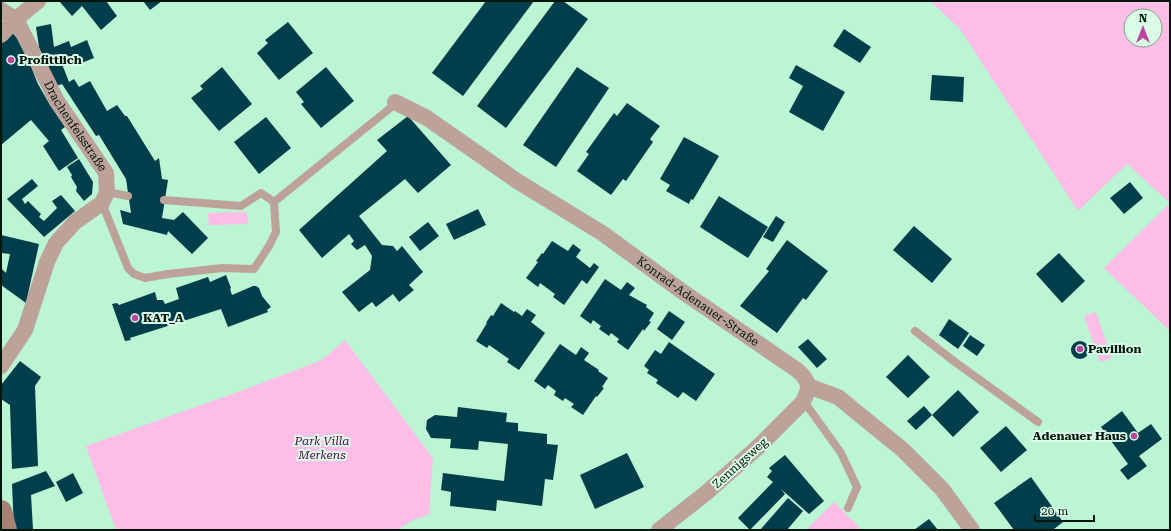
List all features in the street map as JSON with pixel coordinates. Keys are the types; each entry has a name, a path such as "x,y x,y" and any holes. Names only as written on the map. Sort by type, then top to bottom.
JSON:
{"main road":[{"path":"1,511 6,530"}],"street":[{"path":"1,35 16,19 38,1"},
{"path":"1,10 16,19"},
{"name":"Drachenfelsstraße","path":"16,19 57,101 106,173 105,197"},
{"name":"Konrad-Adenauer-Straße","path":"395,102 426,118 517,181 602,233 683,292 797,370 806,378 808,386"},
{"path":"1,366 25,330 47,262 56,243 75,222 105,197"},
{"path":"808,386 838,397 903,450 942,489 972,530"},
{"name":"Zennigsweg","path":"659,530 706,493 757,448 802,403 808,394 808,386"}],"lane":[{"path":"274,202 342,148 394,105 395,102"},
{"path":"164,200 241,206 261,193 274,202"},
{"path":"128,196 105,197 128,268 134,274 145,278 222,268 254,269 270,246 276,232 274,202"},
{"path":"915,331 1038,422"},
{"path":"802,403 808,407 841,453 857,487 848,508"}],"green space":[{"path":"930,1 1170,1 1170,203 1127,164 1078,211 960,29"},
{"path":"1170,203 1170,331 1104,268"},
{"path":"247,212 248,224 209,225 208,213"},
{"path":"1096,312 1112,358 1100,362 1084,316"},
{"name":"Park Villa Merkens","path":"345,340 433,458 429,515 415,519 397,530 116,530 86,446 246,389 322,360"},
{"path":"834,502 862,530 806,530"}],"building":[{"path":"59,1 106,1 117,16 101,30 82,6 72,16"},
{"path":"143,1 162,1 150,10"},
{"path":"486,1 534,1 463,96 432,73"},
{"path":"555,1 563,1 588,19 506,128 477,106"},
{"path":"288,22 313,53 279,80 257,53 268,43 265,40"},
{"path":"51,24 54,47 69,41 71,47 87,40 94,58 79,64 76,58 62,64 69,82 74,79 79,87 90,81 107,111 117,105 125,116 127,116 155,161 159,158 162,179 168,180 162,218 174,220 183,212 208,238 192,254 168,231 167,235 123,224 120,210 131,213 126,179 99,135 96,136 62,84 56,86 40,54 36,27"},
{"path":"844,29 871,47 860,63 833,46"},
{"path":"11,31 22,44 38,84 65,127 61,130 78,158 59,171 43,146 49,141 31,120 1,145 1,42"},
{"path":"796,65 845,92 823,131 789,112 803,86 789,78"},
{"path":"222,67 252,104 219,131 191,98 203,89 200,86"},
{"path":"326,67 354,101 321,128 301,104 304,102 296,92"},
{"path":"577,67 609,88 556,167 523,145"},
{"path":"932,75 964,77 963,102 930,100"},
{"path":"627,103 660,126 650,139 653,142 626,181 623,179 611,195 577,171 589,154 586,152 614,113 617,116"},
{"path":"408,116 451,165 418,193 405,179 359,216 382,245 393,246 397,251 402,246 423,272 409,285 414,290 399,302 393,294 376,307 372,302 359,312 342,292 370,270 372,256 365,245 357,250 351,244 354,241 349,234 322,258 299,230 387,151 377,140"},
{"path":"266,117 291,148 259,174 234,142"},
{"path":"684,137 719,156 693,200 691,199 689,204 666,191 670,185 660,179"},
{"path":"79,159 93,182 92,194 84,201 76,191 77,187 67,167"},
{"path":"32,179 38,186 22,199 25,204 28,201 41,214 39,217 44,221 57,208 52,201 61,195 75,211 44,237 7,199"},
{"path":"1130,182 1143,198 1124,214 1110,198"},
{"path":"719,196 768,227 748,258 700,227"},
{"path":"478,209 486,225 454,240 446,224"},
{"path":"776,216 785,222 773,242 763,237"},
{"path":"428,222 439,236 420,251 409,237"},
{"path":"914,226 952,259 932,283 893,250"},
{"path":"1,235 39,244 26,303 1,285 1,268 6,273 10,254 1,253"},
{"path":"787,240 828,271 806,300 803,298 777,333 740,306 769,271 766,269"},
{"path":"552,241 568,251 573,244 581,250 576,257 590,268 594,263 599,267 587,284 582,280 564,305 553,297 555,294 540,283 538,287 526,278 538,262 536,261"},
{"path":"1059,253 1085,281 1062,303 1036,274"},
{"path":"226,275 232,295 253,286 259,288 262,296 271,307 267,310 268,312 228,327 221,309 130,338 131,340 125,341 112,304 117,303 119,305 155,292 157,300 163,300 165,304 179,299 176,288 208,277 210,282"},
{"path":"605,279 621,290 627,282 635,288 629,295 647,305 646,307 654,313 649,321 651,322 644,331 643,329 628,350 617,342 619,339 611,333 609,336 599,329 601,326 593,320 591,324 580,316"},
{"path":"501,303 522,316 527,309 536,315 531,322 545,333 519,370 507,362 509,359 489,345 487,348 476,341 491,315 493,316"},
{"path":"669,311 685,322 672,340 657,329"},
{"path":"949,319 969,333 958,349 939,335"},
{"path":"970,335 985,345 977,356 963,346"},
{"path":"808,339 827,359 817,368 798,347"},
{"name":"Pavillion","path":"1080,341 1086,344 1089,350 1086,356 1080,359 1074,356 1071,350 1074,344"},
{"path":"669,342 715,374 696,401 683,392 678,398 656,383 658,380 647,373 649,370 644,366 655,350 661,354"},
{"path":"560,344 576,355 581,347 589,353 584,360 608,378 602,387 604,388 597,397 596,396 583,415 571,407 574,404 565,398 563,401 554,395 556,391 548,385 545,389 534,381"},
{"path":"908,355 930,377 908,398 886,377"},
{"path":"20,361 41,377 35,386 38,466 12,469 10,405 1,399 1,385"},
{"path":"958,390 979,412 953,437 932,415"},
{"path":"924,406 932,415 916,430 907,421"},
{"path":"458,407 507,413 506,422 518,423 518,431 547,434 547,444 558,445 553,480 545,479 542,506 497,500 496,511 450,506 451,492 441,490 443,473 504,481 508,444 479,441 478,450 450,448 451,439 431,438 426,429 427,420 435,415 457,417"},
{"name":"Adenauer Haus","path":"1122,411 1138,433 1151,424 1162,439 1139,456 1147,466 1128,480 1120,470 1128,464 1101,427"},
{"path":"1006,426 1027,450 1001,472 980,448"},
{"path":"627,453 644,487 595,509 580,475"},
{"path":"785,455 824,501 809,514 781,489 785,494 750,530 738,518 773,482 767,477 772,471 769,468"},
{"path":"46,471 55,486 31,495 33,529 14,530 12,484"},
{"path":"73,473 83,493 66,502 56,482"},
{"path":"1031,477 1063,522 1054,529 1055,530 1014,530 994,503"},
{"path":"788,498 803,511 787,530 760,530"},
{"path":"929,519 938,530 914,530"}],"place":[{"name":"Profittlich","path":"11,60"},
{"name":"KAT_A","path":"135,318"},
{"name":"Pavillion","path":"1080,349"},
{"name":"Adenauer Haus","path":"1134,436"}]}
